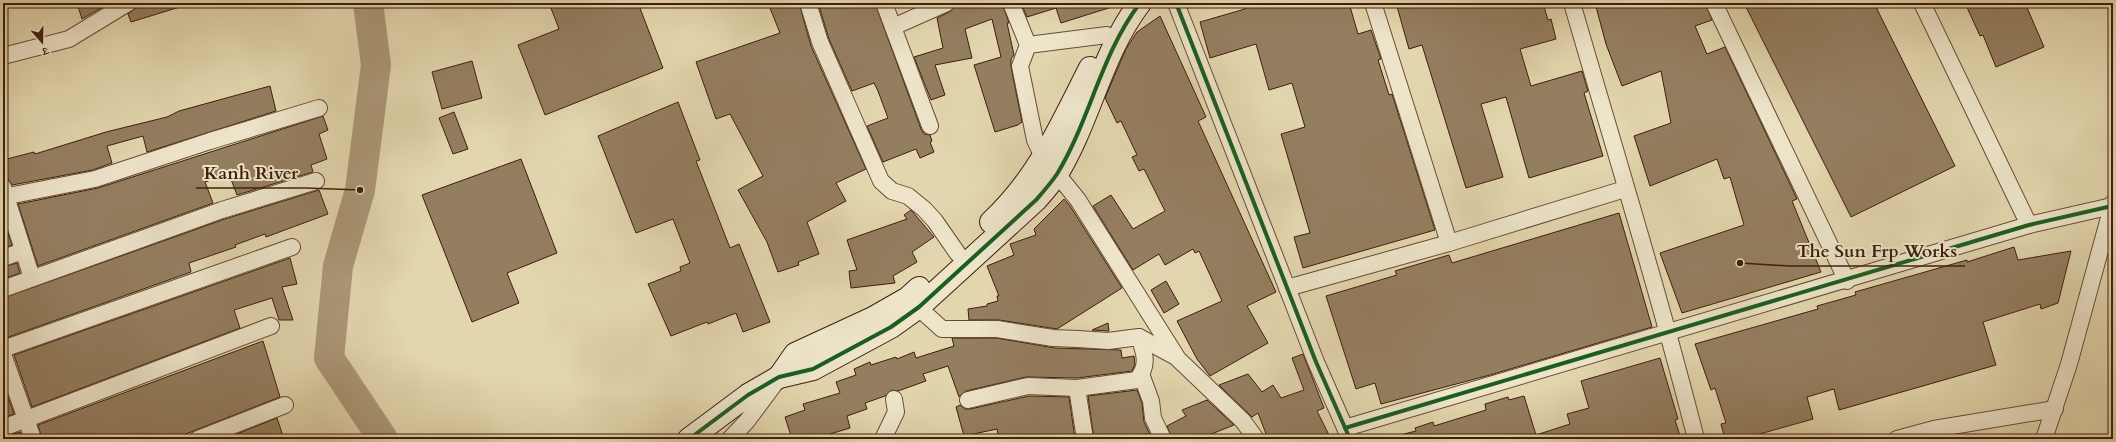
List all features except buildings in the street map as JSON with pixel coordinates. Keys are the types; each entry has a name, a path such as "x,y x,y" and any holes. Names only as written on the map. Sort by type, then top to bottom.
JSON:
{"street":[{"path":"3,56 69,39 128,3"},
{"path":"808,3 820,42 881,181 892,191 908,196 924,209 935,221 958,254"},
{"path":"884,3 930,126"},
{"path":"893,27 947,3"},
{"path":"1011,3 1028,45 1020,66 1035,140 1050,166 1078,200 1178,358 1243,421 1256,439"},
{"path":"730,439 747,421 795,354 873,318 913,302 1036,200 1107,35 1124,3"},
{"path":"913,302 958,254 1004,210 1029,181 1067,156 1117,40 1140,3"},
{"path":"1176,3 1316,362 1347,434 1669,333 1847,281 2029,225 2113,205 2055,409 2044,439"},
{"path":"1373,3 1449,243"},
{"path":"1572,3 1625,189 1669,333 1696,439"},
{"path":"1714,3 1847,281"},
{"path":"1922,3 2029,225"},
{"path":"1028,45 1107,35"},
{"path":"32,278 4,193 95,179 210,141 319,108"},
{"path":"3,289 222,210 316,181"},
{"path":"1287,288 1449,243 1625,189"},
{"path":"3,348 292,247"},
{"path":"3,258 23,251"},
{"path":"913,302 942,329 997,329 1053,338 1108,340 1139,337 1178,358"},
{"path":"3,428 271,326"},
{"path":"968,400 1028,386 1077,388 1137,380 1144,369 1146,356 1139,337"},
{"path":"3,354 33,439"},
{"path":"1141,374 1151,401 1153,418 1163,439"},
{"path":"689,439 748,395 779,377"},
{"path":"1077,388 1085,439"},
{"path":"882,439 896,412 894,399"},
{"path":"198,439 285,405"},
{"path":"1897,439 1934,429 2055,409"}],"waterway":[{"path":"368,3 376,65 360,190 338,266 329,358 383,439"}],"cycle path":[{"path":"689,439 748,395 779,377 813,369 891,327 919,307 1036,200 1057,174 1078,132 1115,44 1140,3"},
{"path":"1176,3 1316,362 1350,439"},
{"path":"1345,428 2029,225 2112,206"}],"place":[{"name":"Kanh River","path":"360,190"},
{"name":"The Sun Frp Works","path":"1740,263"}]}
